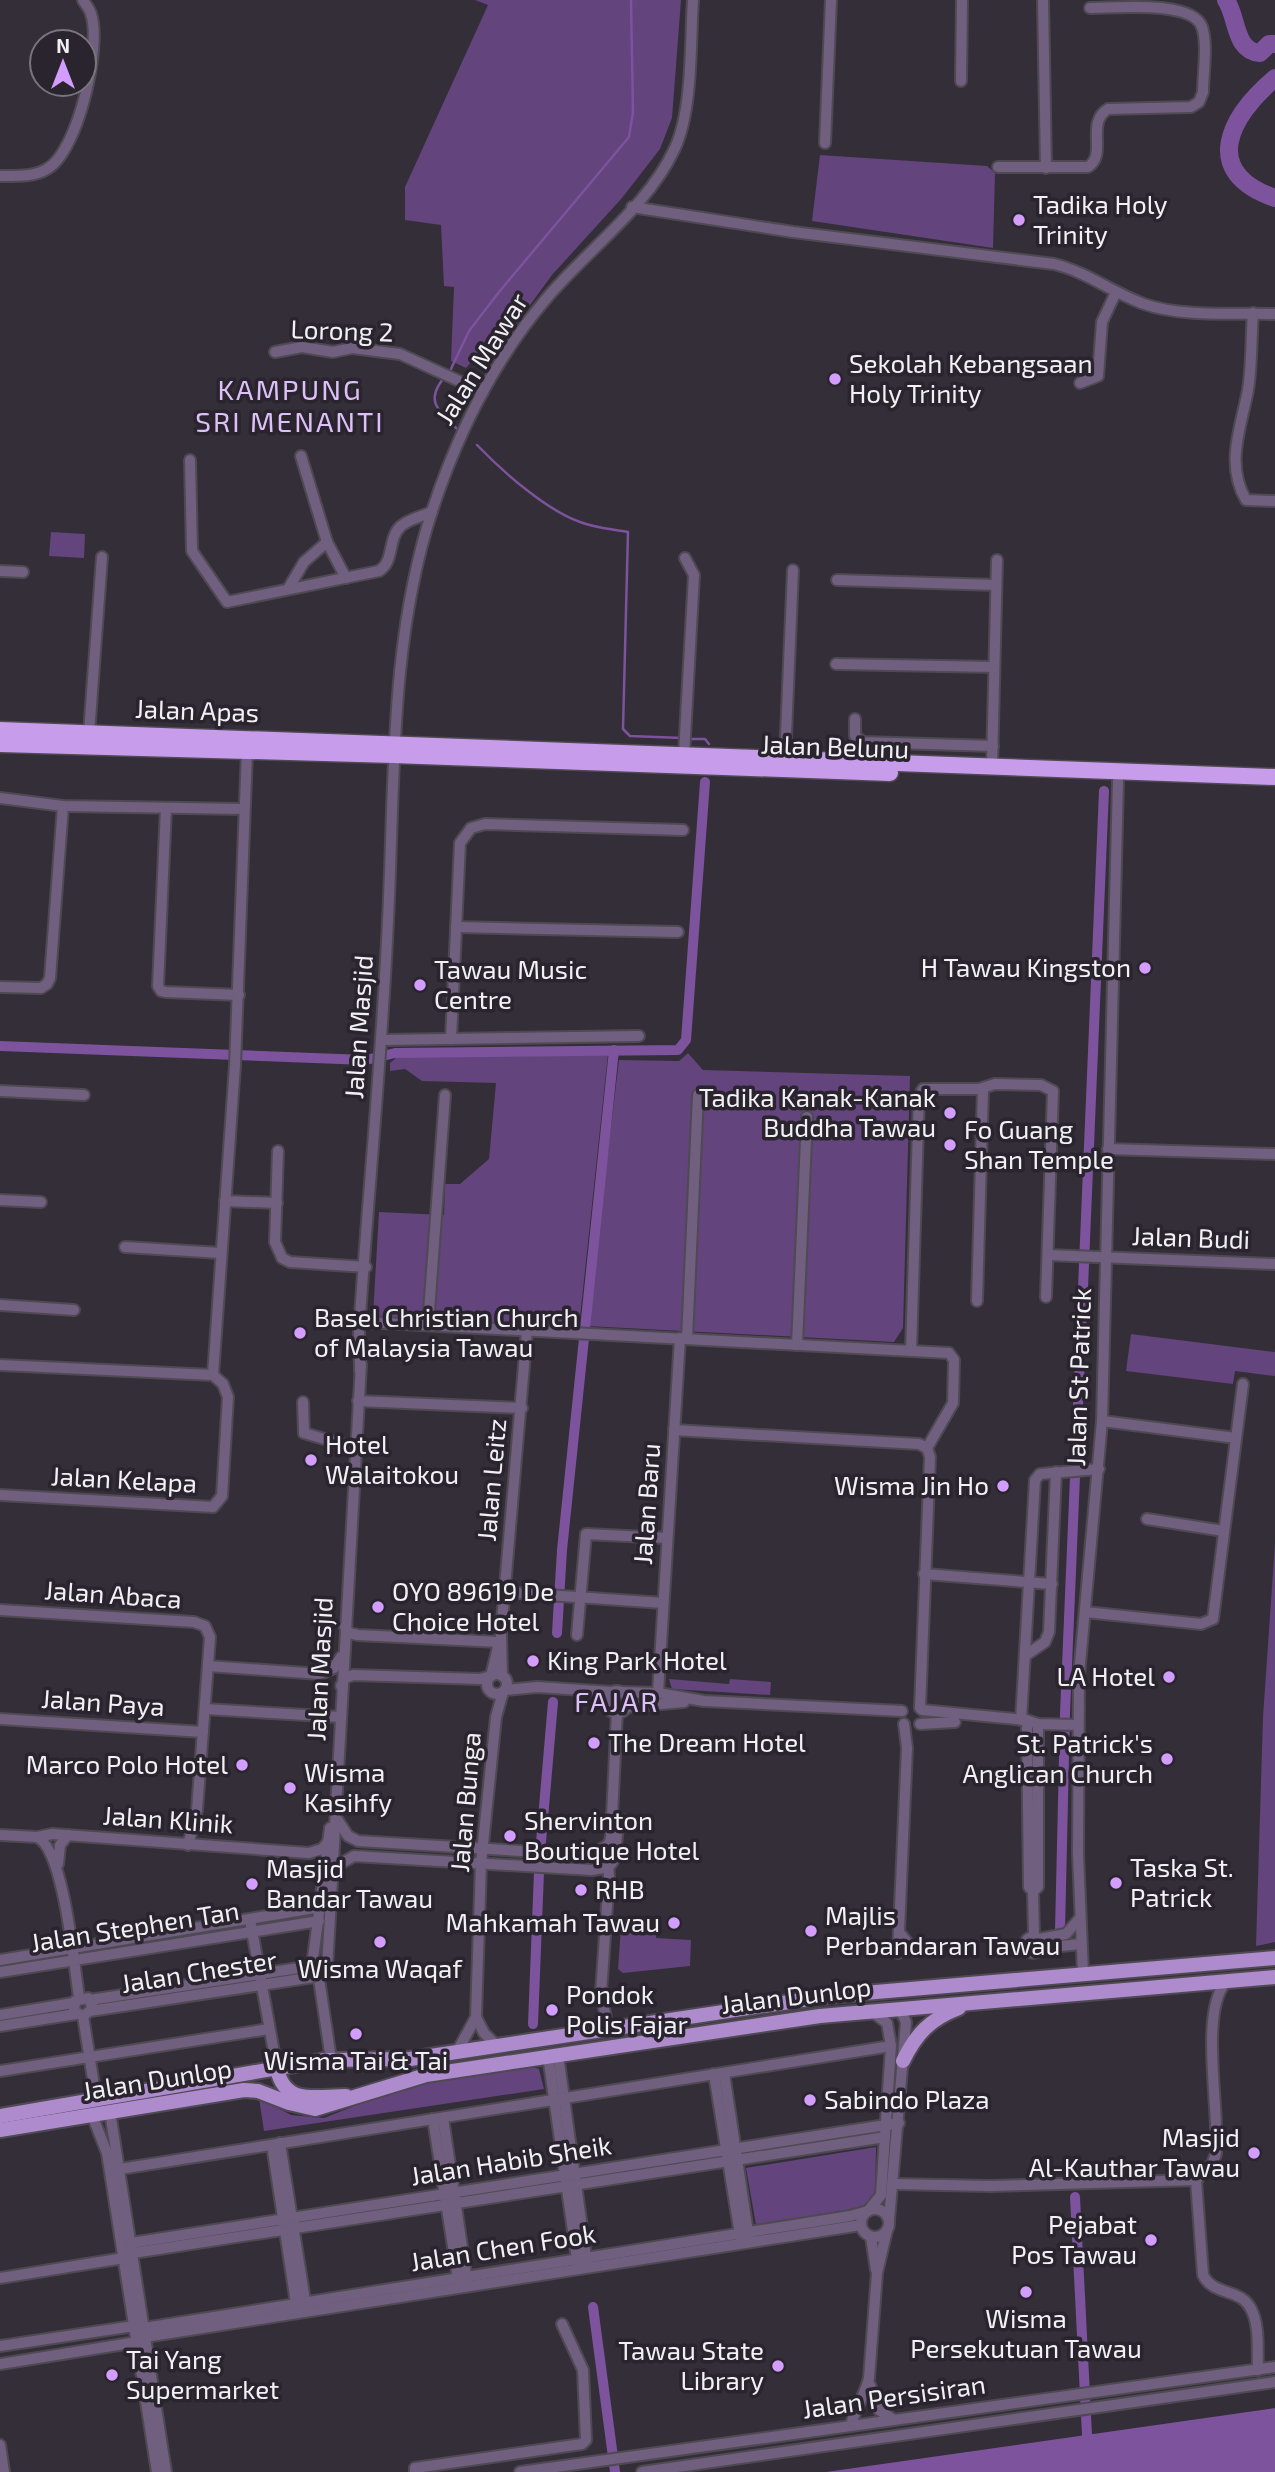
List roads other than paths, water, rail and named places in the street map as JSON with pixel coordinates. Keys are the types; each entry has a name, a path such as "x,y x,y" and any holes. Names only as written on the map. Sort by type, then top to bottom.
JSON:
{"highway":[{"name":"Jalan Apas","path":"0,730 393,748"},
{"name":"Jalan Apas","path":"0,744 247,751 393,748"},
{"name":"Jalan Belunu","path":"393,748 685,744 785,758 1275,777"},
{"name":"Jalan Belunu","path":"393,748 1275,787"}],"main road":[{"name":"Jalan Dunlop","path":"0,2116 331,2059 378,2062 828,1996 1275,1958"},
{"path":"1083,1973 1102,1985 1130,1988"},
{"name":"Jalan Dunlop","path":"0,2130 244,2090 258,2091 314,2109 426,2075 871,2011 1275,1978"},
{"path":"828,1996 887,1998 900,2009"},
{"path":"903,2062 916,2037 928,2023 976,2002"},
{"path":"276,2069 282,2088 292,2094 351,2096"},
{"path":"70,2103 105,2105 110,2112"}],"street":[{"path":"0,176 17,176 47,170 65,149 87,85 92,52 91,14 83,0"},
{"name":"Jalan Mawar","path":"393,748 396,697 411,604 432,512 456,446 483,391 544,301 632,207 665,166 679,138 684,110 693,0"},
{"path":"825,143 831,0"},
{"path":"961,81 962,0"},
{"path":"1043,0 1046,168"},
{"path":"998,167 1088,167 1093,164 1099,114 1108,109 1191,107 1199,102 1203,92 1203,30 1193,14 1175,9 1090,8"},
{"path":"632,207 793,232 1054,264 1083,273 1116,292 1167,310 1275,314"},
{"path":"1080,383 1098,376 1102,322 1116,292"},
{"path":"1253,313 1248,389 1235,456 1236,474 1246,500 1275,501"},
{"name":"Lorong 2","path":"275,352 302,347 333,352 352,348 374,350 411,358 432,371 483,391"},
{"path":"301,456 327,542 346,578"},
{"path":"190,460 192,551 224,601 346,578 384,567 393,538 401,526 432,512"},
{"path":"288,589 304,562 327,542"},
{"path":"89,733 102,557"},
{"path":"685,558 694,575 685,744"},
{"path":"992,766 997,560"},
{"path":"785,758 793,570"},
{"path":"0,571 23,572"},
{"path":"837,580 996,585"},
{"path":"836,664 995,667"},
{"path":"855,719 855,736 863,742 993,746"},
{"name":"Jalan Masjid","path":"360,1370 357,1358 381,1044 393,748"},
{"path":"0,1366 213,1375 239,995 247,751"},
{"name":"Jalan St Patrick","path":"1083,1973 1068,1725 1085,1612 1102,1421 1118,781"},
{"path":"0,798 63,806 244,809"},
{"path":"0,987 41,988 50,978 63,806"},
{"path":"166,808 158,986 160,991 166,992 239,995"},
{"path":"451,1038 460,843 466,831 477,825 682,830"},
{"path":"456,927 678,932"},
{"path":"381,1044 451,1038 639,1037"},
{"path":"911,1350 920,1093 926,1088 983,1089 995,1084 1041,1085 1053,1091 1046,1297"},
{"path":"977,1301 983,1089"},
{"path":"0,1091 84,1095"},
{"name":"Jalan Baru","path":"658,1693 674,1430 684,1339 698,1095"},
{"path":"428,1325 445,1096"},
{"path":"797,1345 807,1116"},
{"path":"1108,1149 1275,1154"},
{"path":"278,1152 275,1242 282,1258 290,1262 366,1267"},
{"path":"0,1200 41,1202"},
{"path":"225,1201 276,1203"},
{"path":"125,1247 221,1254"},
{"name":"Jalan Budi","path":"1048,1255 1275,1264"},
{"name":"Jalan Masjid","path":"315,1974 319,1963 327,1969 337,1819 343,1651 365,1322 363,1302"},
{"path":"0,1305 74,1310"},
{"path":"365,1322 949,1353 954,1360 953,1403 927,1448"},
{"name":"Jalan Leitz","path":"500,1638 527,1330"},
{"name":"Jalan Kelapa","path":"0,1495 213,1507 222,1496 226,1390 213,1375"},
{"path":"1085,1612 1208,1623 1214,1615 1243,1384"},
{"path":"358,1401 522,1408"},
{"path":"303,1402 304,1433 355,1448"},
{"path":"1102,1421 1237,1438"},
{"path":"674,1430 906,1443 927,1448 930,1457 919,1680 907,1748 898,1953"},
{"path":"1038,1941 1033,1891 1029,1887 1032,1740 1026,1655 1035,1480 1040,1474 1077,1468 1099,1469"},
{"path":"1026,1655 1049,1638 1056,1472"},
{"path":"1147,1519 1224,1531"},
{"path":"578,1635 586,1534 667,1538"},
{"path":"924,1574 1052,1584"},
{"path":"505,1592 663,1602"},
{"name":"Jalan Abaca","path":"0,1610 200,1623 209,1637 197,1810"},
{"path":"345,1627 349,1633 358,1635 500,1638"},
{"name":"Jalan Bunga","path":"458,2050 476,2017 481,1863 496,1717 500,1638"},
{"path":"208,1666 320,1674 334,1668 343,1651"},
{"path":"643,1698 659,1672"},
{"path":"341,1686 345,1678 353,1675 456,1680 618,1692 643,1698 867,1710 950,1722 1068,1725"},
{"path":"586,1691 617,1709"},
{"path":"617,1709 628,1700 618,1692"},
{"path":"608,2028 601,1993 609,1884 605,1868 609,1844 617,1709 608,1697 618,1692"},
{"path":"617,1709 658,1693 704,1701"},
{"path":"205,1709 340,1717"},
{"name":"Jalan Paya","path":"0,1719 203,1732"},
{"path":"331,2059 315,1974 328,1842 332,1811 336,1803"},
{"path":"188,1845 197,1810"},
{"path":"197,1810 201,1840 208,1846"},
{"path":"337,1819 348,1836 358,1842 586,1855 609,1844"},
{"path":"333,1868 354,1856 605,1868 615,1860 617,1829 623,1820"},
{"name":"Jalan Klinik","path":"0,1835 68,1835 309,1853 322,1849 328,1842"},
{"path":"57,1865 60,1845 68,1835"},
{"path":"37,1837 47,1843 57,1865 96,2098"},
{"name":"Jalan Stephen Tan","path":"0,1972 72,1954 321,1907"},
{"path":"1038,1941 1066,1934 1080,1917"},
{"path":"250,1919 276,2069"},
{"name":"Jalan Stephen Tan","path":"0,1961 252,1932 319,1921"},
{"path":"899,1932 915,1952"},
{"path":"1038,1941 1081,1944"},
{"name":"Jalan Chester","path":"0,2015 82,2007 315,1974"},
{"path":"894,2184 990,2186 1196,2180 1212,2164 1216,2154 1212,2021 1215,1997 1226,1982"},
{"name":"Jalan Chester","path":"0,2025 82,2007"},
{"path":"850,2426 866,2395 877,2273 894,2184 906,2022 900,2009"},
{"path":"871,2011 887,2023 891,2046 881,2195 861,2225 871,2237 877,2273"},
{"path":"476,2017 484,2033 496,2045"},
{"path":"0,2071 269,2029"},
{"path":"120,2169 891,2046"},
{"path":"553,2056 583,2264"},
{"path":"719,2073 745,2238"},
{"path":"110,2112 113,2157 129,2251"},
{"path":"92,2115 120,2169 157,2472"},
{"path":"438,2118 463,2282"},
{"name":"Jalan Habib Sheik","path":"0,2278 129,2251 288,2224 886,2131 899,2123"},
{"path":"276,2144 301,2308"},
{"path":"1196,2180 1203,2276 1212,2288 1243,2299 1253,2311 1258,2370"},
{"path":"868,2211 880,2210 888,2225"},
{"name":"Jalan Chen Fook","path":"745,2238 868,2211"},
{"name":"Jalan Chen Fook","path":"140,2333 745,2238 861,2225"},
{"path":"871,2237 879,2237 888,2225"},
{"path":"415,2472 415,2468 582,2444 586,2440 583,2370 562,2324"},
{"path":"0,2346 140,2333"},
{"path":"0,2364 140,2333"},
{"path":"140,2333 166,2472"},
{"name":"Jalan Persisiran","path":"520,2472 1275,2367"},
{"path":"869,2378 875,2404 884,2415 894,2420"},
{"name":"Jalan Persisiran","path":"642,2472 1275,2382"},
{"path":"0,2445 4,2472"}],"waterway":[{"path":"450,371 469,331 629,137 633,112 631,0"},
{"path":"1226,0 1245,46 1260,53 1269,44 1275,44"},
{"path":"1275,78 1245,110 1235,126 1230,143 1230,159 1237,174 1252,187 1275,198"},
{"path":"443,379 437,387 435,401 437,407 458,430"},
{"path":"477,445 512,478 553,509 586,524 628,532 623,729 630,736 682,738"},
{"path":"688,739 705,739 709,744"},
{"path":"0,1046 366,1060 395,1053 678,1050 686,1040 705,782"},
{"path":"1060,1931 1065,1713 1104,791"},
{"path":"557,1633 562,1550 614,1050"},
{"path":"541,1842 553,1702"},
{"path":"533,2024 539,1872"},
{"path":"1075,2197 1087,2435"},
{"path":"593,2307 615,2472"}],"place":[{"name":"Tadika Holy Trinity","path":"1019,220"},
{"name":"Sekolah Kebangsaan Holy Trinity","path":"835,379"},
{"name":"H Tawau Kingston","path":"1145,968"},
{"name":"Tawau Music Centre","path":"420,985"},
{"name":"Tadika Kanak-Kanak Buddha Tawau","path":"950,1113"},
{"name":"Fo Guang Shan Temple","path":"950,1145"},
{"name":"Basel Christian Church of Malaysia Tawau","path":"300,1333"},
{"name":"Hotel Walaitokou","path":"311,1460"},
{"name":"Wisma Jin Ho","path":"1003,1486"},
{"name":"OYO 89619 De Choice Hotel","path":"378,1607"},
{"name":"King Park Hotel","path":"533,1661"},
{"name":"LA Hotel","path":"1169,1677"},
{"name":"The Dream Hotel","path":"594,1743"},
{"name":"St. Patrick's Anglican Church","path":"1167,1759"},
{"name":"Marco Polo Hotel","path":"242,1765"},
{"name":"Wisma Kasihfy","path":"290,1788"},
{"name":"Shervinton Boutique Hotel","path":"510,1836"},
{"name":"Taska St. Patrick","path":"1116,1883"},
{"name":"Masjid Bandar Tawau","path":"252,1884"},
{"name":"RHB","path":"581,1890"},
{"name":"Mahkamah Tawau","path":"674,1923"},
{"name":"Majlis Perbandaran Tawau","path":"811,1931"},
{"name":"Wisma Waqaf","path":"380,1942"},
{"name":"Pondok Polis Fajar","path":"552,2010"},
{"name":"Wisma Tai & Tai","path":"356,2034"},
{"name":"Sabindo Plaza","path":"810,2100"},
{"name":"Masjid Al-Kauthar Tawau","path":"1254,2153"},
{"name":"Pejabat Pos Tawau","path":"1151,2240"},
{"name":"Wisma Persekutuan Tawau","path":"1026,2292"},
{"name":"Tawau State Library","path":"778,2366"},
{"name":"Tai Yang Supermarket","path":"112,2375"}],"district":[{"name":"KAMPUNG SRI MENANTI","path":"290,406"},
{"name":"FAJAR","path":"617,1702"}]}
